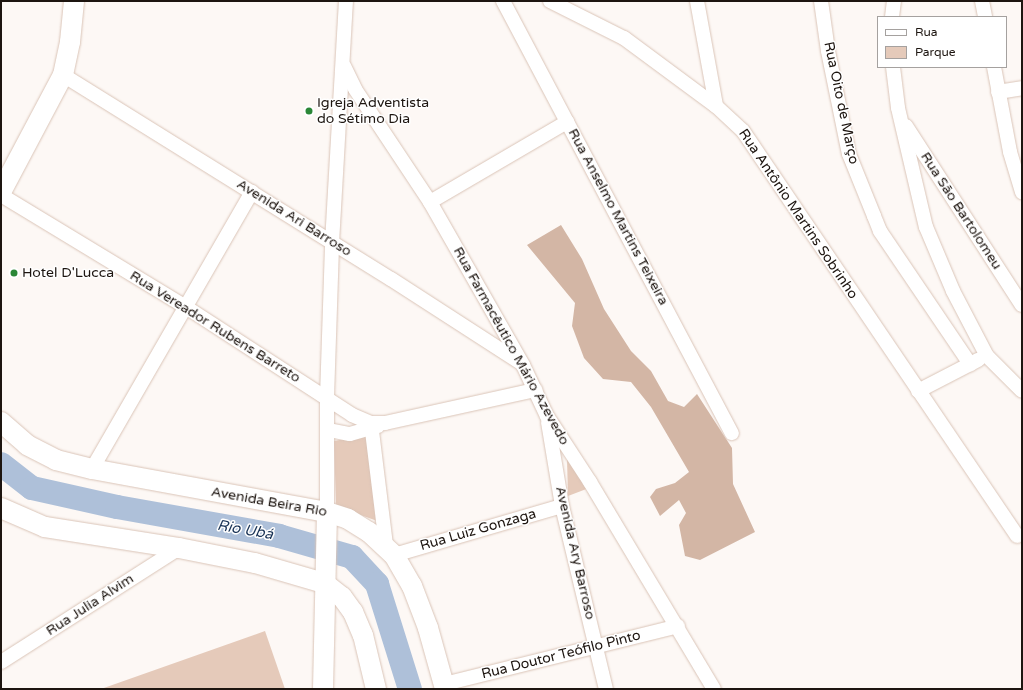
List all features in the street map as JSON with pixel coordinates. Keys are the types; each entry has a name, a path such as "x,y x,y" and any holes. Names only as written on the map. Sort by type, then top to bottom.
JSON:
{"main road":[{"path":"1,194 63,75 70,42 74,1"},
{"name":"Avenida Beira Rio","path":"1,422 27,445 56,460 92,469 327,512 348,519 390,550 414,593 445,687"},
{"path":"1,508 45,527 179,548 324,575 353,612 363,635 376,689"},
{"path":"323,689 324,575 327,512"}],"street":[{"path":"327,512 329,430 327,397 332,244 344,66 346,1"},
{"name":"Rua Anselmo Martins Teixeira","path":"503,1 732,433"},
{"name":"Rua Antônio Martins Sobrinho","path":"550,1 624,38 716,106 743,131 1017,536"},
{"path":"697,1 716,106"},
{"name":"Rua Oito de Março","path":"821,1 828,51 849,154 880,231 970,364"},
{"path":"892,16 894,1"},
{"path":"982,1 985,16"},
{"name":"Rua Farmacêutico Mário Azevedo","path":"344,66 356,89 430,202 523,365 547,416 678,626 714,689"},
{"path":"893,68 900,117 926,227 953,291 987,356 1022,391"},
{"path":"994,68 1010,152 1022,192"},
{"name":"Avenida Ari Barroso","path":"63,75 252,192 332,244 454,318 523,365"},
{"path":"998,92 1022,88"},
{"name":"Rua São Bartolomeu","path":"900,117 1022,305"},
{"path":"430,202 567,122"},
{"path":"92,469 252,192"},
{"name":"Rua Vereador Rubens Barreto","path":"1,194 186,308 371,426"},
{"path":"918,391 987,356"},
{"path":"329,430 350,434 371,426 535,390"},
{"name":"Avenida Ary Barroso","path":"547,416 562,506 597,646 606,689"},
{"path":"371,426 390,550"},
{"name":"Rua Luiz Gonzaga","path":"390,550 562,506"},
{"name":"Rua Julia Alvim","path":"1,662 179,548"},
{"name":"Rua Doutor Teófilo Pinto","path":"445,687 678,626"}],"green space":[{"path":"367,435 380,522 336,506 334,441"},
{"path":"567,459 589,488 568,496"},
{"path":"265,631 285,689 101,689"}],"shaded area":[{"path":"561,225 582,259 604,309 631,351 651,371 668,401 684,407 697,394 732,448 733,484 755,532 700,560 685,556 679,525 686,513 679,500 660,516 650,497 656,489 675,483 689,472 651,407 631,382 603,379 584,358 572,326 575,303 527,245"}],"waterway":[{"name":"Rio Ubá","path":"1,464 32,488 117,507 279,536 352,557 377,584 410,689"}],"place":[{"name":"Igreja Adventista do Sétimo Dia","path":"309,111"},
{"name":"Hotel D'Lucca","path":"14,273"}]}
